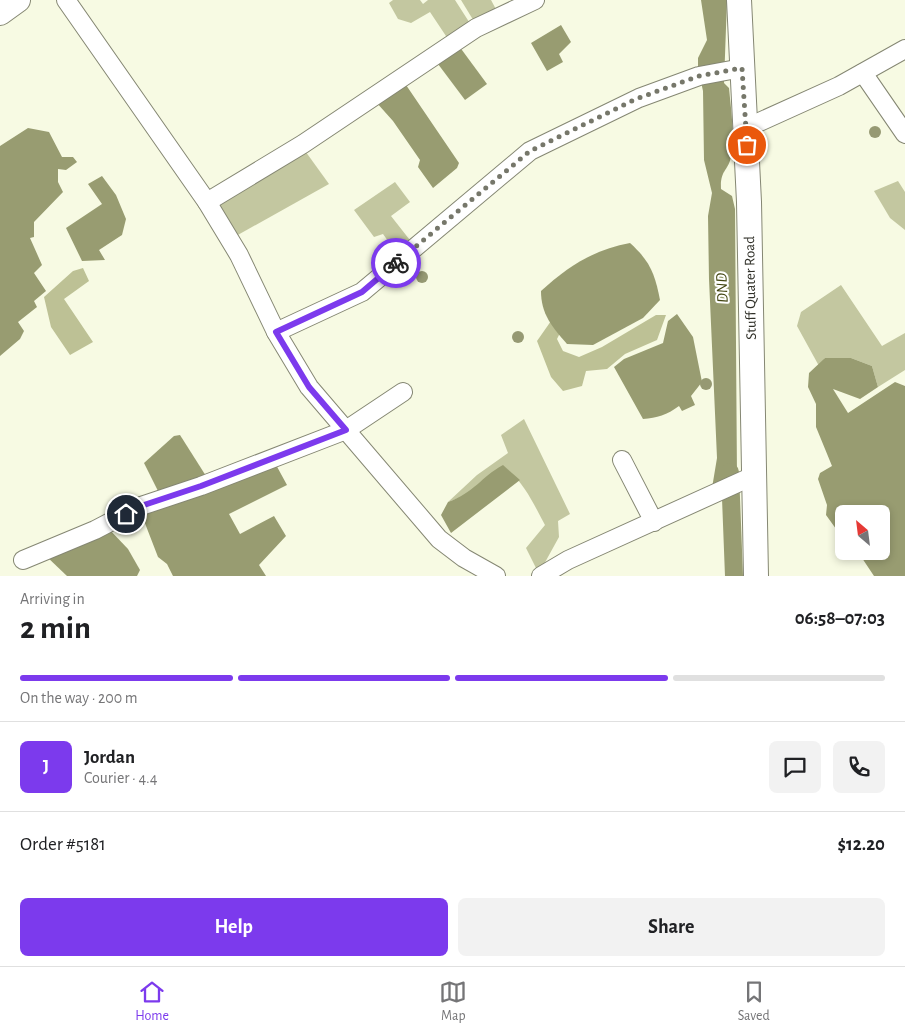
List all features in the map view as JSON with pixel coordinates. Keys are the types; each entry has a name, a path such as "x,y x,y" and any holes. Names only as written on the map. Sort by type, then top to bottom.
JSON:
{"street":[{"path":"0,13 18,0"},
{"path":"66,0 207,202 238,255 276,332 309,387 438,538 464,558 496,576"},
{"path":"207,202 303,144 476,28 535,0"},
{"name":"Stuff Quater Road","path":"739,0 733,70 746,128 746,479 756,576"},
{"path":"746,128 863,73 905,49"},
{"path":"276,332 362,292 530,151 636,99 699,76 733,70"},
{"path":"863,73 905,134"},
{"path":"23,560 96,530 141,506 201,486 346,430 403,392"},
{"path":"622,460 654,522"},
{"path":"542,576 568,560 746,479"}],"shaded area":[{"path":"393,0 420,0 423,4 428,0 455,0 471,25 448,39 430,12 411,23 398,19 389,3"},
{"path":"461,0 491,0 498,13 475,23"},
{"path":"303,148 329,184 236,236 215,202"},
{"path":"898,181 905,192 905,230 890,218 874,191"},
{"path":"395,182 410,202 391,216 413,244 393,248 383,234 374,237 354,210"},
{"path":"83,268 89,281 64,299 93,342 70,355 51,327 44,297 73,271"},
{"path":"841,285 882,346 905,333 905,370 878,387 872,366 851,358 825,358 819,366 797,326 801,312"},
{"path":"656,315 666,315 657,340 625,354 607,369 586,371 582,386 563,391 551,377 537,341 551,321 561,331 557,339 563,351 579,357 602,347"},
{"path":"524,419 570,514 558,521 559,537 543,566 537,570 526,548 545,525 522,485 503,466 464,496 448,502 477,475 508,453 501,435"}],"water":[{"path":"701,0 727,0 724,83 729,88 733,139 730,161 723,174 721,189 732,196 735,209 737,477 712,488 717,458 709,279 708,216 712,193 704,160 703,91 698,68 698,58 707,40"},
{"path":"561,25 571,42 559,54 563,62 547,71 531,43"},
{"path":"459,46 487,84 465,100 435,60"},
{"path":"404,82 459,163 457,168 433,188 418,167 420,160 393,121 376,102"},
{"path":"28,128 49,132 62,157 73,157 77,162 66,170 58,169 58,182 63,192 34,222 34,237 30,238 42,265 34,273 46,291 34,301 37,307 18,322 24,331 20,339 0,356 0,146"},
{"path":"102,176 116,195 126,219 122,235 99,250 105,260 82,261 66,228 102,204 88,184"},
{"path":"630,243 651,268 660,300 643,318 593,345 567,344 548,320 543,307 541,291 561,274 593,254"},
{"path":"677,314 693,337 702,382 691,396 695,405 682,411 679,406 662,416 643,419 614,367 624,359 663,343 668,321"},
{"path":"825,358 851,358 872,366 878,387 860,399 833,389 848,413 895,382 905,386 905,576 874,576 863,560 890,560 890,505 835,505 835,528 826,515 827,505 818,479 820,473 832,466 816,427 816,404 808,387 809,373"},
{"path":"180,435 206,476 160,495 144,463 174,436"},
{"path":"275,463 287,485 229,514 240,534 274,516 286,536 259,565 266,576 173,576 167,564 158,557 141,513"},
{"path":"503,465 520,480 451,533 441,515 448,502 471,490"},
{"path":"108,528 128,549 140,570 137,576 67,576 45,555"}],"waterway":[{"name":"DND","path":"730,472 734,576"}],"way so far":[{"path":"396,263 488,184 530,151 620,106 699,76 742,68 747,145"}],"route":[{"path":"126,514 141,506 201,486 346,430 309,387 276,332 362,292 396,263"}]}
